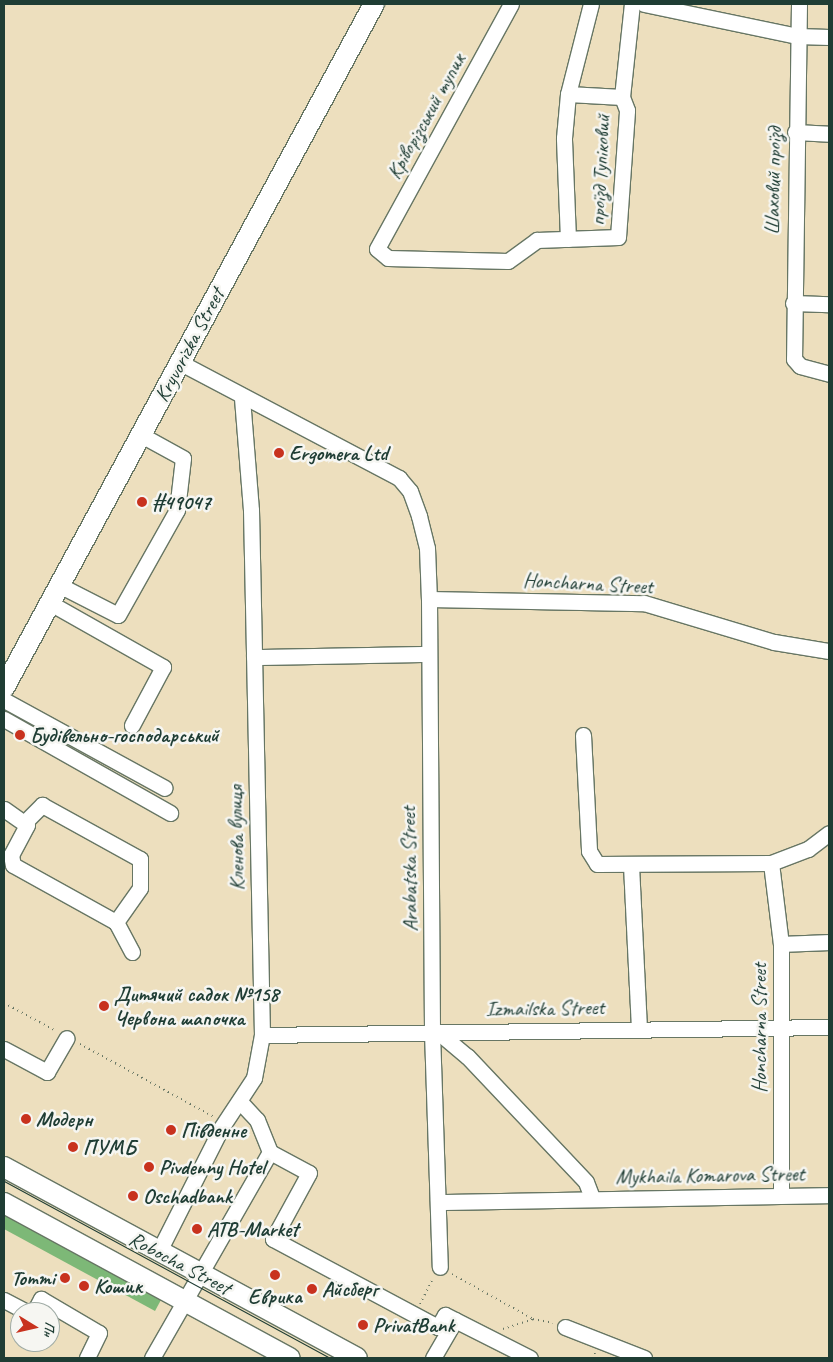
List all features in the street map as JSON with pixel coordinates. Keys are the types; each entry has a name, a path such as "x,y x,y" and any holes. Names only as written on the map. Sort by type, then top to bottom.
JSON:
{"main road":[{"name":"Kryvorizka Street","path":"4,688 374,4"},
{"name":"Robocha Street","path":"4,1167 357,1358"},
{"name":"Robocha Street","path":"4,1203 290,1358"}],"street":[{"name":"Кріворізський тупик","path":"377,249 511,4"},
{"path":"568,239 564,138 568,94 591,4"},
{"name":"проїзд Тупіковий","path":"377,249 388,258 508,262 537,240 618,237 627,110 622,96 632,4"},
{"path":"645,4 797,36 829,37"},
{"name":"Шаховий проїзд","path":"799,4 795,132 794,359 807,369 829,374"},
{"path":"568,94 622,96"},
{"path":"795,132 829,134"},
{"path":"793,303 829,304"},
{"path":"179,362 242,399"},
{"name":"Arabatska Street","path":"242,399 399,478 410,491 420,516 427,548 440,1267"},
{"name":"Кленова вулиця","path":"159,1251 225,1123 241,1103 254,1078 262,1035 251,510 242,399"},
{"path":"60,585 118,615 177,510 183,458 141,435"},
{"name":"Honcharna Street","path":"428,599 644,604 774,642 829,651"},
{"path":"50,603 163,667 132,724"},
{"path":"254,658 428,654"},
{"path":"4,700 164,788"},
{"path":"4,719 170,813"},
{"path":"583,735 589,851 597,864 771,863 808,849 829,833"},
{"path":"116,922 140,888 140,859 42,805 26,821 26,830 10,860 13,865 116,922 132,952"},
{"path":"4,808 26,821"},
{"name":"Honcharna Street","path":"771,863 781,944 781,1194"},
{"path":"631,865 639,1028"},
{"path":"781,944 829,942"},
{"name":"Izmailska Street","path":"262,1035 639,1028 829,1027"},
{"name":"Mykhaila Komarova Street","path":"435,1032 467,1056 579,1175 592,1198"},
{"path":"5,1053 47,1072 67,1038"},
{"path":"241,1103 257,1120 270,1152 310,1173 273,1239 438,1327 445,1315 530,1358"},
{"path":"152,1358 270,1152"},
{"name":"Mykhaila Komarova Street","path":"438,1202 781,1194 829,1195"},
{"path":"60,1311 99,1333 87,1358"},
{"path":"434,1358 455,1320"},
{"path":"565,1327 644,1358"}],"path":[{"path":"4,1003 225,1123"},
{"path":"414,1314 440,1267 533,1319 565,1327"},
{"path":"494,1328 533,1319"}],"green space":[{"path":"4,1212 162,1298 155,1311 4,1229"}],"tram line":[{"path":"4,1181 330,1358"}],"place":[{"name":"Ergomera Ltd","path":"279,453"},
{"name":"#49047","path":"142,502"},
{"name":"Будівельно-господарський","path":"20,735"},
{"name":"Дитячий садок №158 Червона шапочка","path":"104,1006"},
{"name":"Модерн","path":"26,1119"},
{"name":"Південне","path":"171,1130"},
{"name":"ПУМБ","path":"73,1147"},
{"name":"Pivdenny Hotel","path":"149,1167"},
{"name":"Oschadbank","path":"133,1196"},
{"name":"ATB-Market","path":"197,1229"},
{"name":"Еврика","path":"275,1275"},
{"name":"Тотті","path":"65,1278"},
{"name":"Кошик","path":"84,1286"},
{"name":"Айсберг","path":"312,1289"},
{"name":"PrivatBank","path":"363,1325"}]}
